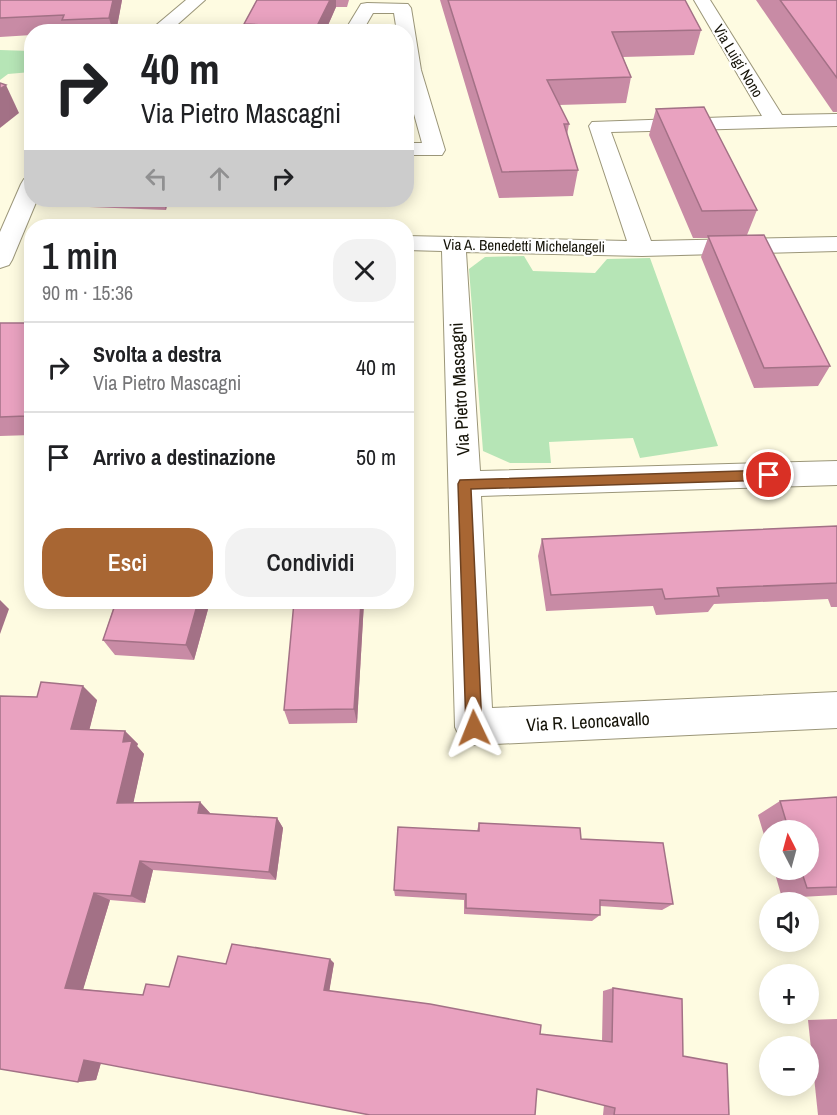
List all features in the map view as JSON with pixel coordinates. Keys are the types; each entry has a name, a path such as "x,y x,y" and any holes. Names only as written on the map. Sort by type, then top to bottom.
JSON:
{"street":[{"path":"167,24 197,0"},
{"name":"Via Luigi Nono","path":"702,0 775,121"},
{"path":"358,24 367,8 402,8 404,24"},
{"path":"414,86 434,150 414,149"},
{"path":"642,249 599,126 837,120"},
{"path":"0,260 24,203"},
{"name":"Via A. Benedetti Michelangeli","path":"414,243 642,249 837,244"},
{"name":"Via Pietro Mascagni","path":"454,245 465,484"},
{"path":"465,484 837,473"},
{"name":"Via R. Leoncavallo","path":"465,484 474,728 837,710"}],"green space":[{"path":"0,50 24,51 24,73 8,74 0,80"},
{"path":"524,256 533,271 595,273 607,259 650,258 718,446 640,458 633,438 549,442 551,463 510,463 483,451 469,269 485,257"}],"building":[{"path":"0,0 113,0 109,18 62,20 64,15 0,18"},
{"path":"257,0 330,0 318,24 244,24"},
{"path":"448,0 685,0 701,30 612,32 631,77 547,80 569,124 564,124 578,170 502,172"},
{"path":"780,0 837,0 837,78"},
{"path":"704,107 757,210 702,211 656,109"},
{"path":"764,235 830,366 764,368 708,236"},
{"path":"0,323 24,323 24,416 0,417"},
{"path":"837,526 837,583 717,588 719,596 665,599 662,589 551,595 542,539"},
{"path":"114,609 196,609 186,645 103,640"},
{"path":"293,609 361,609 354,709 284,710"},
{"path":"41,682 83,686 71,729 125,731 123,742 132,741 117,803 200,802 198,813 277,818 269,872 140,861 131,896 94,893 65,988 143,995 146,984 169,987 178,956 226,964 232,944 330,959 324,990 430,1004 541,1025 540,1034 612,1042 613,988 682,999 683,1056 727,1064 729,1115 614,1115 615,1108 537,1089 535,1115 370,1115 84,1060 78,1082 0,1069 0,696 37,697"},
{"path":"837,797 837,887 807,888 804,880 819,880 819,820 786,820 780,801"},
{"path":"479,823 580,828 581,839 663,843 673,904 600,900 600,915 466,908 466,894 394,890 398,827 479,831"}],"route":[{"path":"474,728 465,484 769,475"}]}
